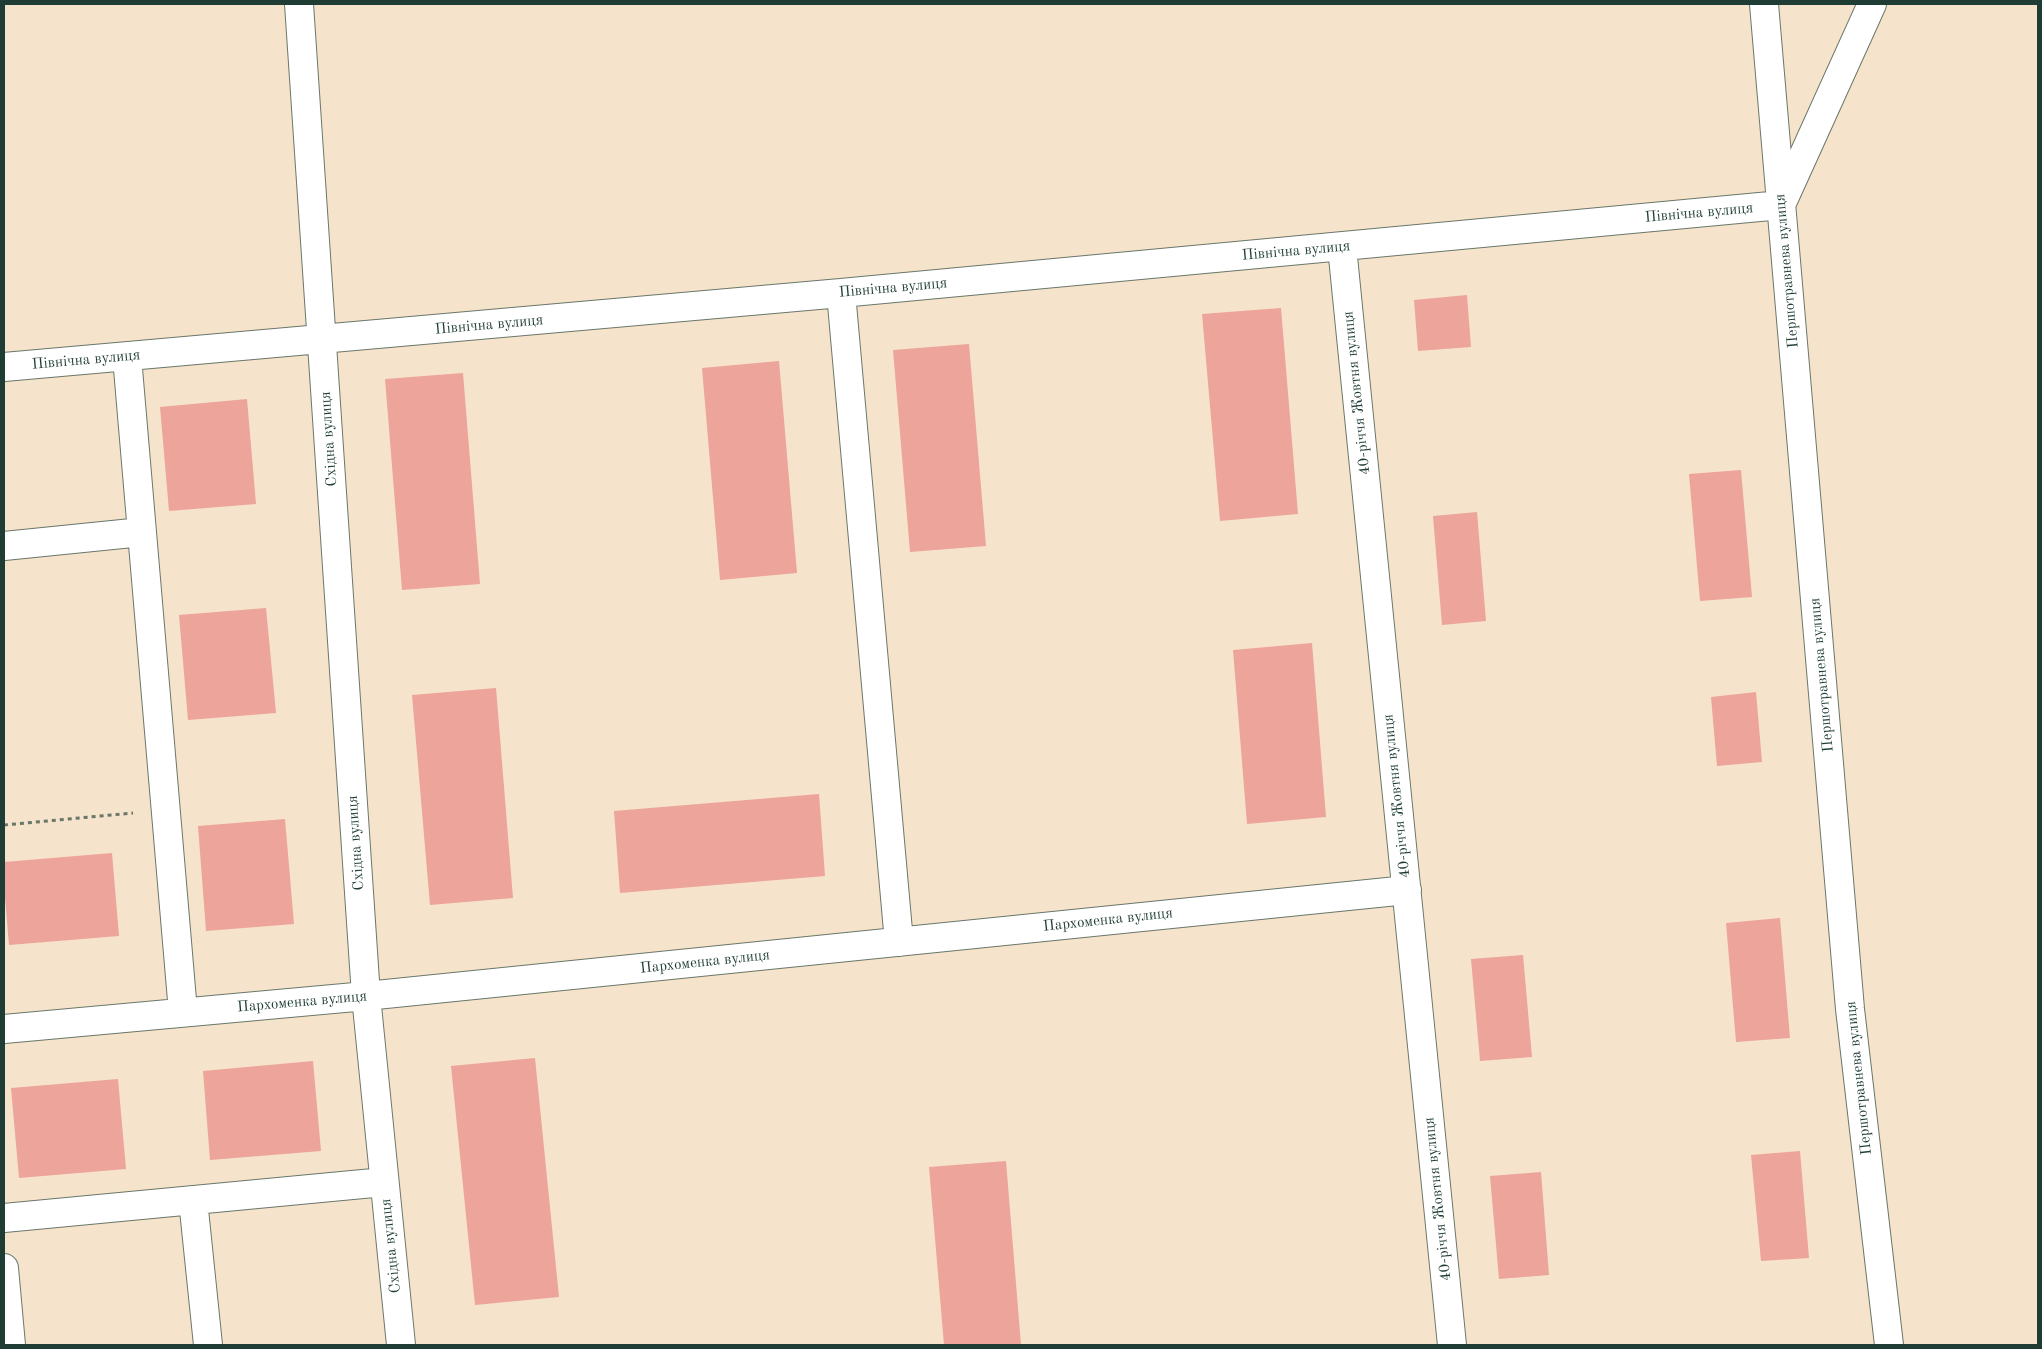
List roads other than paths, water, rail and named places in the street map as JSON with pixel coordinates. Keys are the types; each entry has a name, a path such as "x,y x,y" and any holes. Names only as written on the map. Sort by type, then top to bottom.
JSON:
{"street":[{"name":"Східна вулиця","path":"299,4 366,996 401,1345"},
{"name":"Першотравнева вулиця","path":"1764,4 1850,1009 1889,1345"},
{"path":"1781,205 1872,4"},
{"name":"Північна вулиця","path":"4,367 841,293 1781,205"},
{"name":"40-річчя Жовтня вулиця","path":"1342,247 1452,1345"},
{"path":"841,293 899,942"},
{"path":"127,356 183,1012"},
{"path":"4,546 142,532"},
{"name":"Пархоменка вулиця","path":"4,1028 366,996 1407,890"},
{"path":"4,1218 384,1182"},
{"path":"193,1200 208,1345"},
{"path":"4,1268 11,1345"}]}
